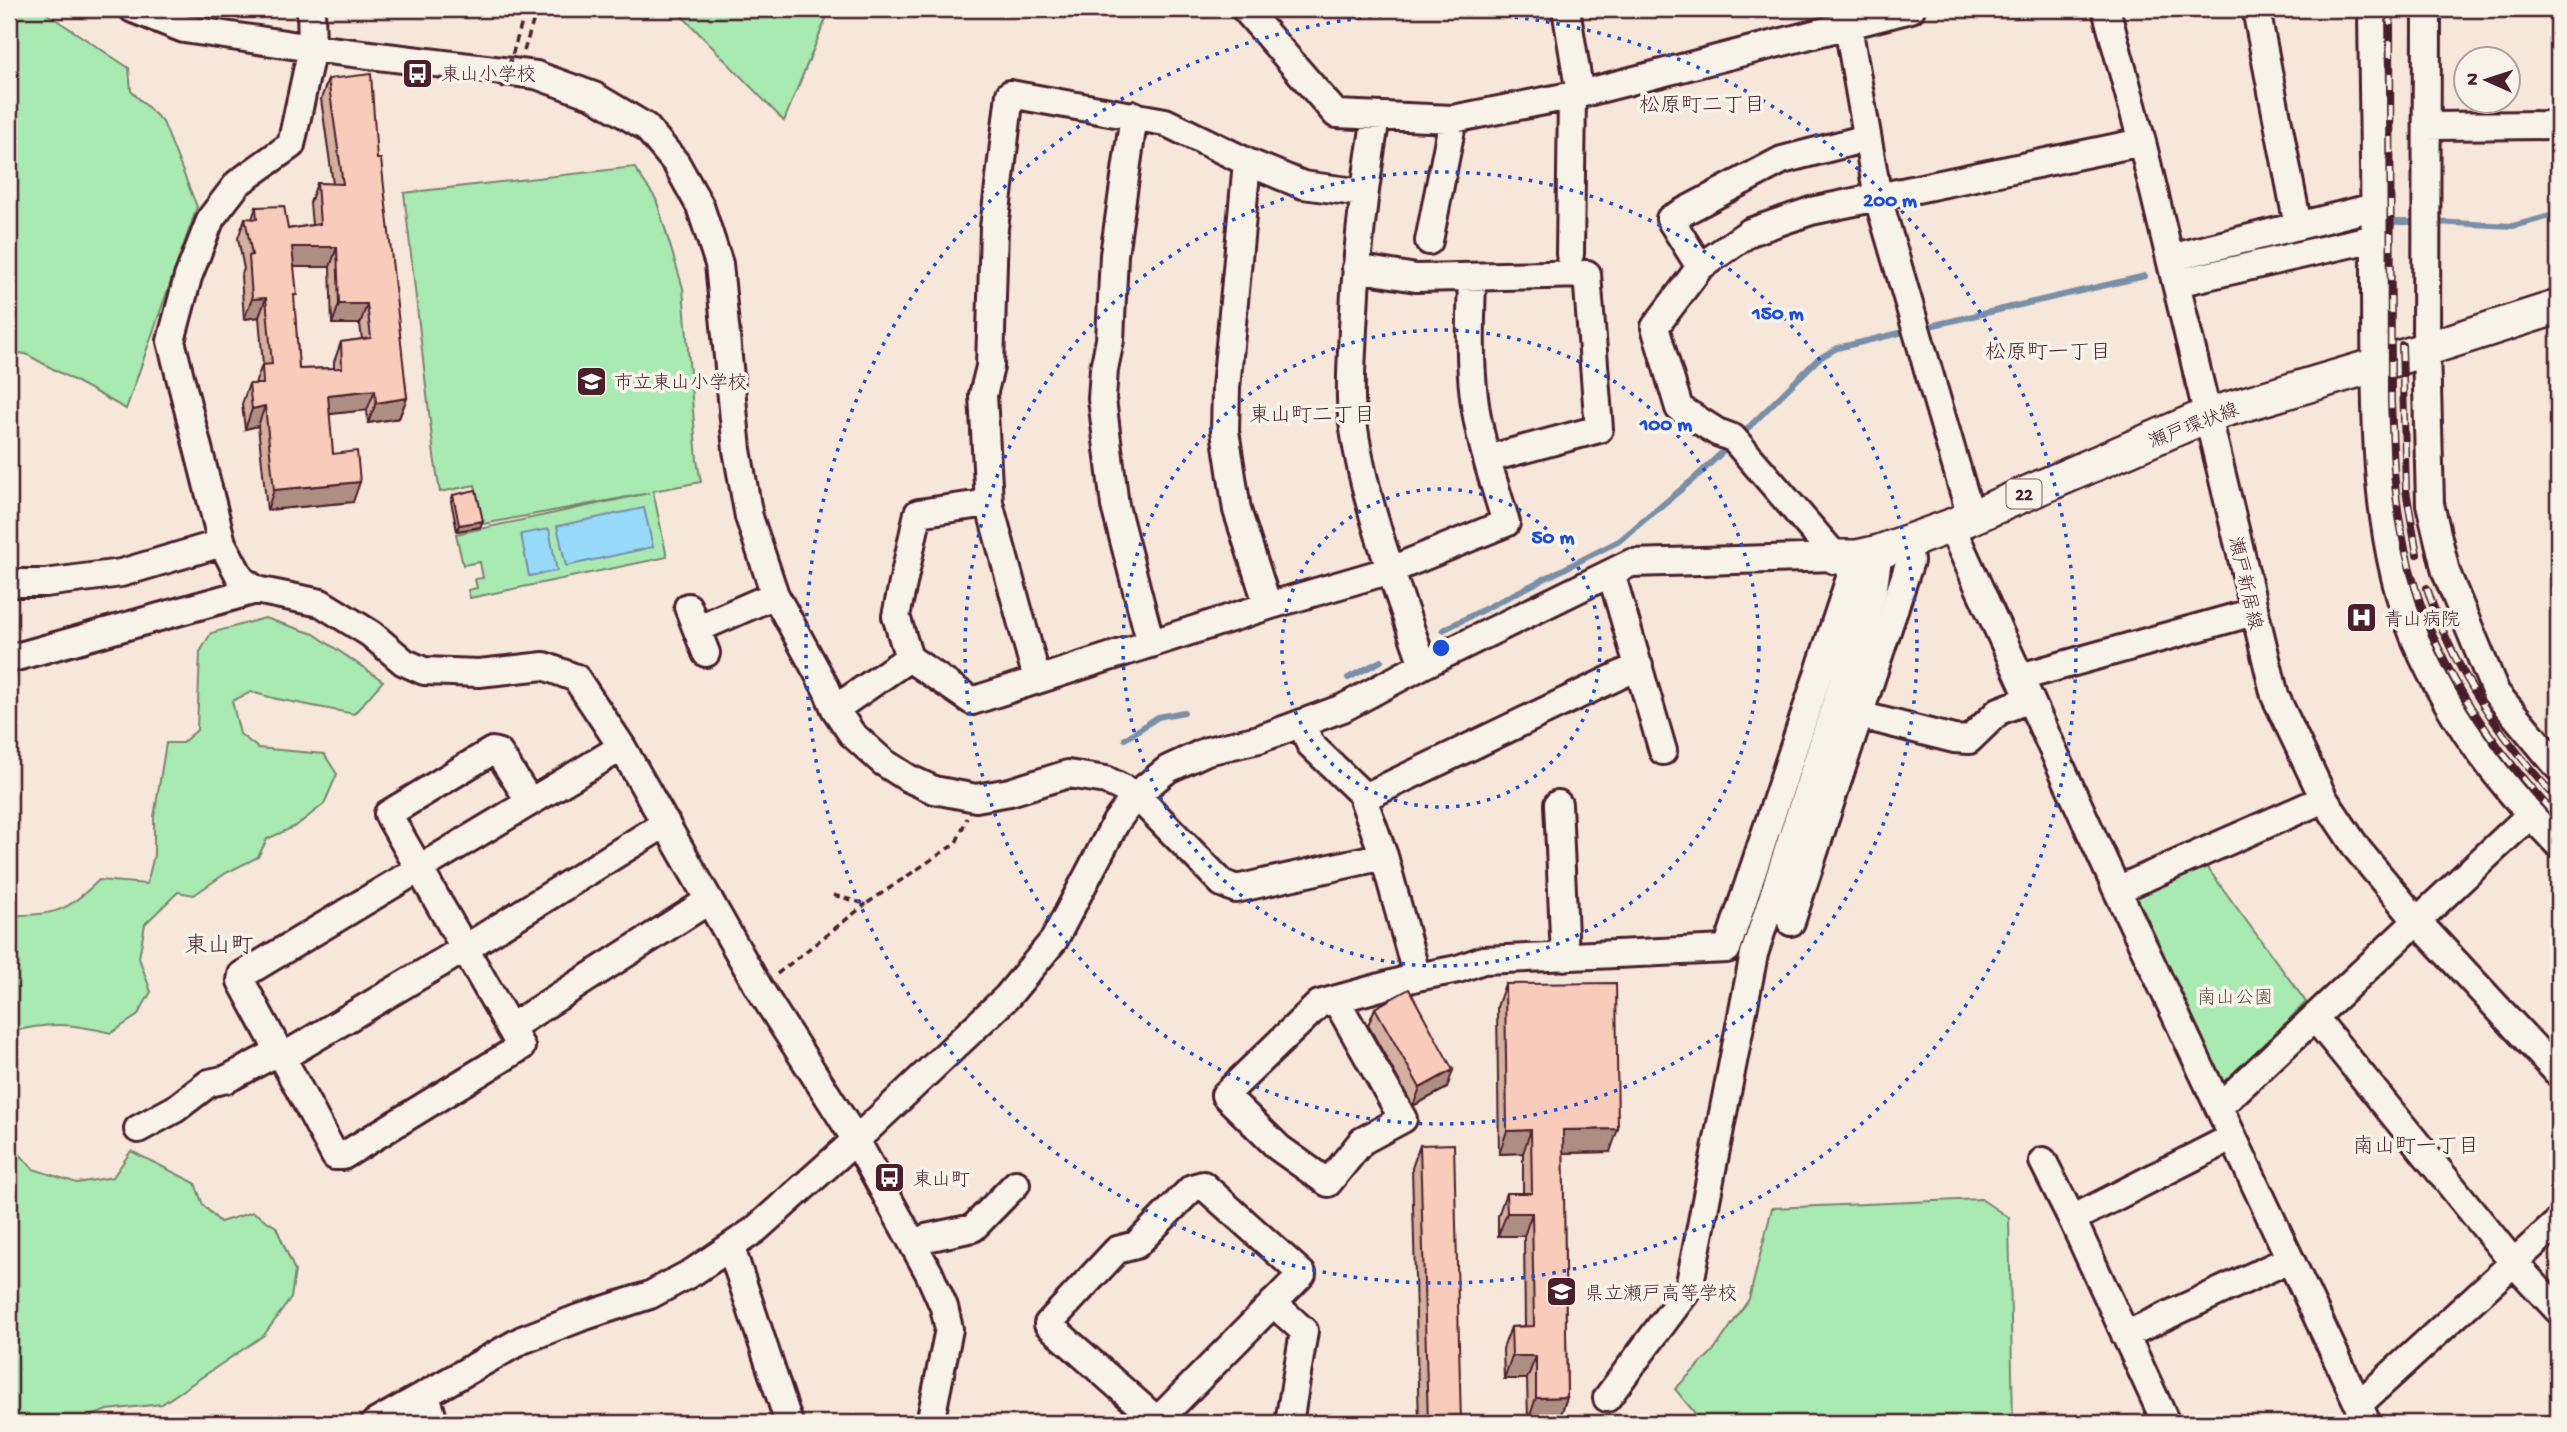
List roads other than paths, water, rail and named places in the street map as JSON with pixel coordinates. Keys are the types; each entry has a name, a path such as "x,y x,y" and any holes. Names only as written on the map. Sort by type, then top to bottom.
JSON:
{"main road":[{"name":"瀬戸環状線","path":"1870,552 1961,521 2208,415 2558,307"}],"street":[{"path":"133,9 312,48 536,75 594,96 646,127 676,163 700,206 719,264 737,450 749,517 775,595 835,709 852,734 908,778 934,790 976,798 1010,792 1068,774 1106,780 1136,795 1222,883 1236,888 1384,856"},
{"path":"311,9 312,48 291,145 238,183 211,218 188,277 171,341 222,543 241,579 256,590 321,603 371,634 404,662 424,671 479,673 544,666 576,678 622,747 759,988 856,1140 944,1307 948,1329 930,1423"},
{"path":"1245,9 1336,114 1452,119 1576,94 1846,16 1911,9"},
{"path":"1566,9 1576,94 1570,254"},
{"name":"瀬戸新居線","path":"2106,9 2142,142 2275,695 2324,799 2358,850 2417,921 2558,1073"},
{"path":"2256,9 2298,226"},
{"path":"2372,9 2376,365 2383,512 2388,545 2415,640 2444,697 2478,752 2558,844"},
{"path":"2427,9 2426,348 2430,504 2446,572 2496,693 2558,767"},
{"path":"1846,16 1878,198 1961,521 2025,688 2362,1414 2514,1262 2558,1222"},
{"path":"1037,679 989,503 983,395 990,367 994,228 1010,94 1165,122 1247,162 1303,185 1363,193"},
{"path":"1134,115 1114,256 1110,340 1102,399 1115,506 1151,643"},
{"path":"1376,117 1363,193 1356,268 1352,412 1362,466 1391,570 1423,665"},
{"path":"1429,241 1452,119"},
{"path":"2428,126 2558,125"},
{"path":"1699,267 1670,219 1782,160 1867,138"},
{"path":"1607,1398 1689,1288 1754,954 1874,587 1870,552 1737,442 1679,408 1656,327 1699,267 1750,232 1811,211 2142,142"},
{"path":"1247,162 1226,388 1225,431 1237,510 1268,606"},
{"path":"2173,271 2298,226 2374,222"},
{"path":"2173,271 2374,222"},
{"path":"1356,268 1416,278 1587,274 1599,429 1487,459"},
{"path":"989,503 918,513 896,616 909,658 972,701 1268,606 1391,570 1506,523 1487,459 1474,399 1470,351 1472,278"},
{"path":"9,583 45,583 121,573 222,543"},
{"path":"1336,1000 1403,1119 1362,1142 1328,1183 1279,1148 1225,1095 1319,1004 1417,977 1458,969 1483,960 1727,949 1870,552"},
{"path":"375,1423 522,1340 650,1295 693,1272 755,1230 856,1140 1007,997 1054,940 1115,822 1136,795 1168,769 1207,751 1258,739 1343,708 1423,665 1631,563 1870,552 1910,561 1791,922"},
{"path":"1611,573 1663,751"},
{"path":"9,659 256,590"},
{"path":"697,630 775,595"},
{"path":"1859,715 1954,739 1969,740 2025,688 2254,612"},
{"path":"835,709 909,658"},
{"path":"1417,977 1384,856 1362,796 1365,797 1639,666"},
{"path":"1302,723 1310,744 1365,797"},
{"path":"530,802 499,753 492,751 388,814 419,869 464,949 511,1027 521,1047 343,1156 335,1156 241,981 243,975 419,869 530,802 622,747"},
{"path":"2117,890 2324,799"},
{"path":"1558,804 1565,957"},
{"path":"2220,1106 2530,815"},
{"path":"138,1129 176,1109 209,1083 227,1079 279,1055 464,949 666,823"},
{"path":"511,1027 709,901"},
{"path":"2315,1018 2514,1262 2558,1310"},
{"path":"2072,1219 2233,1137"},
{"path":"2042,1161 2072,1219 2166,1423"},
{"path":"914,1246 926,1238 973,1228 1016,1184"},
{"path":"1203,1185 1302,1274 1158,1422 1048,1324 1117,1250 1136,1245 1192,1188 1203,1185"},
{"path":"731,1248 789,1423"},
{"path":"2125,1335 2290,1259"},
{"path":"1273,1303 1304,1331 1289,1423"},
{"path":"426,1394 434,1423"}],"water":[{"path":"644,508 653,547 566,566 557,526"},
{"path":"549,529 557,571 529,576 521,534"}],"waterway":[{"path":"2433,222 2513,226 2558,214"},
{"path":"2381,222 2419,222"},
{"path":"2198,264 2370,224"},
{"path":"1934,325 2145,276"},
{"path":"1739,437 1818,359 1837,348 1904,332"},
{"path":"1443,630 1619,541 1731,444"},
{"path":"1348,678 1381,661"},
{"path":"1125,739 1158,717 1184,712"}],"railway":[{"path":"2390,9 2391,401 2395,480 2401,528 2410,570 2423,610 2457,685 2503,753 2558,818"},
{"path":"2402,345 2406,490 2417,554"},
{"path":"2427,588 2450,647 2480,701 2517,752 2558,800"}],"place":[{"name":"東山小学校","path":"418,73"},
{"name":"市立東山小学校","path":"591,381"},
{"name":"青山病院","path":"2361,618"},
{"name":"東山町","path":"890,1178"},
{"name":"県立瀬戸高等学校","path":"1562,1292"}],"district":[{"name":"松原町二丁目","path":"1702,104"},
{"name":"松原町一丁目","path":"2048,351"},
{"name":"東山町二丁目","path":"1312,414"},
{"name":"東山町","path":"219,944"},
{"name":"南山町一丁目","path":"2416,1145"}],"park label":[{"name":"南山公園","path":"2235,996"}]}
